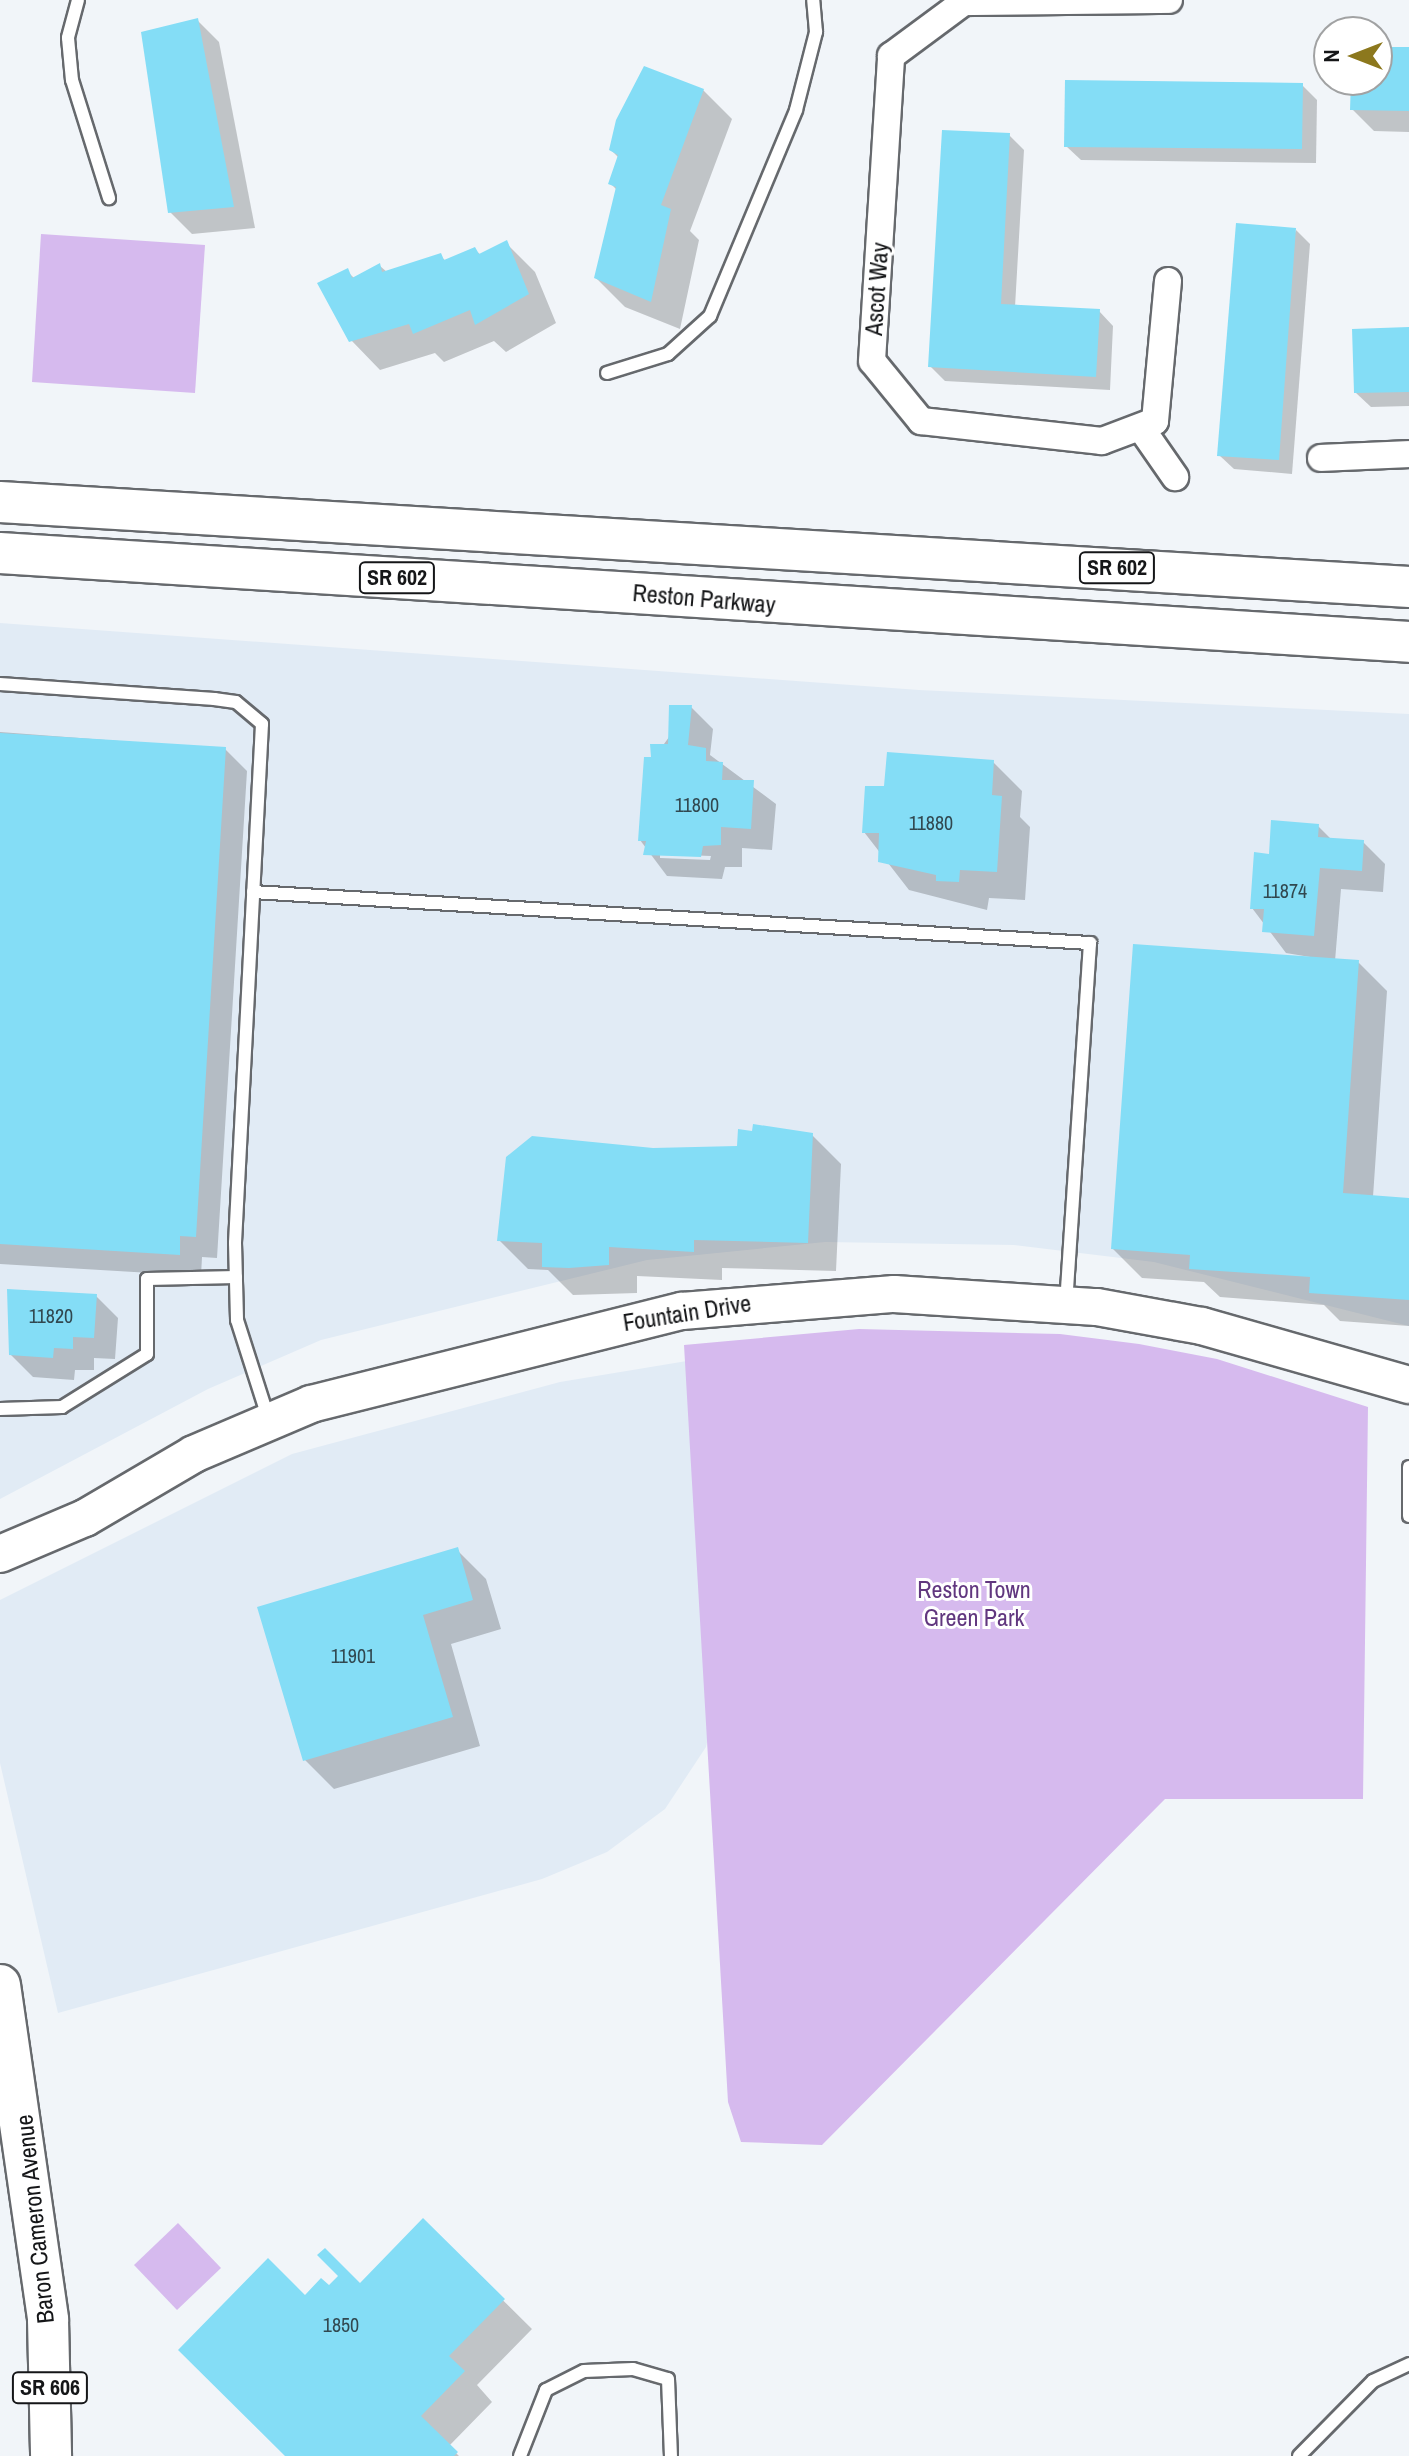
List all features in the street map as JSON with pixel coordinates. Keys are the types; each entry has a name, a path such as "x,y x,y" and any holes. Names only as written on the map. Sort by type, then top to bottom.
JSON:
{"main road":[{"name":"SR 602","path":"0,502 1409,587"},
{"name":"Reston Parkway","path":"0,553 1409,642"},
{"name":"Baron Cameron Avenue","path":"0,1985 48,2320 51,2456"}],"street":[{"name":"Ascot Way","path":"1141,428 1102,441 921,421 872,361 890,71 891,56 964,2 1169,0"},
{"path":"1168,281 1155,421 1141,428 1175,477"},
{"path":"1321,458 1409,454"},
{"name":"Fountain Drive","path":"0,1554 269,1420 505,1350 682,1311 894,1294 1066,1304 1202,1326 1409,1385"}],"lane":[{"path":"78,0 68,38 72,80 109,198"},
{"path":"607,373 668,354 710,316 796,110 816,32 813,0"},
{"path":"0,684 214,699 245,710 262,724 236,1277 237,1320 269,1420"},
{"path":"253,892 1090,943 1066,1304"},
{"path":"0,1409 62,1407 147,1354 147,1279 236,1277"},
{"path":"1409,1467 1409,1516"},
{"path":"1299,2456 1373,2381 1409,2364"},
{"path":"520,2456 546,2390 584,2371 633,2369 668,2379 671,2456"}],"shaded area":[{"path":"0,623 919,690 1409,714 1409,1326 1154,1262 1014,1245 825,1242 647,1260 321,1340 208,1389 0,1499"},
{"path":"711,1357 731,1631 706,1747 665,1809 607,1852 542,1879 58,2013 0,1763 0,1600 292,1454 560,1382"}],"green space":[{"path":"41,234 205,245 195,393 32,382"},
{"name":"Reston Town Green Park","path":"859,1329 1060,1334 1139,1344 1217,1359 1368,1407 1363,1799 1165,1799 822,2145 741,2142 728,2102 684,1345"},
{"path":"178,2223 221,2268 177,2310 134,2265"}],"building":[{"path":"198,18 234,207 168,213 141,32"},
{"path":"1393,47 1409,47 1409,111 1350,110 1350,96 1393,96"},
{"path":"644,66 704,89 661,205 671,209 651,302 594,278 616,187 608,184 618,155 609,150 616,120"},
{"path":"1065,80 1303,83 1302,149 1064,147"},
{"path":"942,130 1010,133 1001,304 1100,309 1096,377 928,367"},
{"path":"1236,223 1296,228 1279,460 1217,456"},
{"path":"507,240 529,294 475,325 470,310 413,334 409,324 349,342 317,283 348,268 352,278 380,263 382,272 441,253 444,260 475,247 479,254"},
{"path":"1409,327 1409,392 1354,393 1352,329"},
{"path":"669,705 692,705 688,745 706,748 706,761 723,762 722,780 754,780 751,829 721,827 721,845 703,846 701,857 643,855 646,841 638,841 644,757 651,757 650,744 668,744"},
{"path":"0,733 226,747 196,1237 180,1236 180,1255 0,1244"},
{"path":"887,752 994,760 992,795 1002,796 997,872 960,870 959,882 936,881 936,875 878,862 879,833 862,833 865,786 884,786"},
{"path":"1271,820 1319,824 1318,837 1364,840 1362,871 1320,868 1314,936 1262,932 1264,909 1250,909 1254,852 1269,854"},
{"path":"1133,944 1359,960 1343,1193 1409,1198 1409,1300 1309,1293 1310,1277 1189,1269 1190,1255 1111,1249"},
{"path":"753,1124 813,1133 808,1243 694,1240 694,1252 609,1247 609,1265 569,1268 542,1267 542,1243 497,1241 506,1157 532,1136 653,1148 737,1146 738,1129 752,1131"},
{"path":"7,1289 97,1294 94,1338 73,1337 73,1349 54,1348 53,1358 9,1355"},
{"path":"458,1547 473,1600 423,1615 453,1717 303,1761 257,1607"},
{"path":"423,2218 505,2299 449,2356 465,2371 421,2416 458,2452 454,2456 285,2456 178,2350 268,2258 305,2295 321,2278 329,2285 338,2276 317,2255 325,2248 360,2283"}]}
